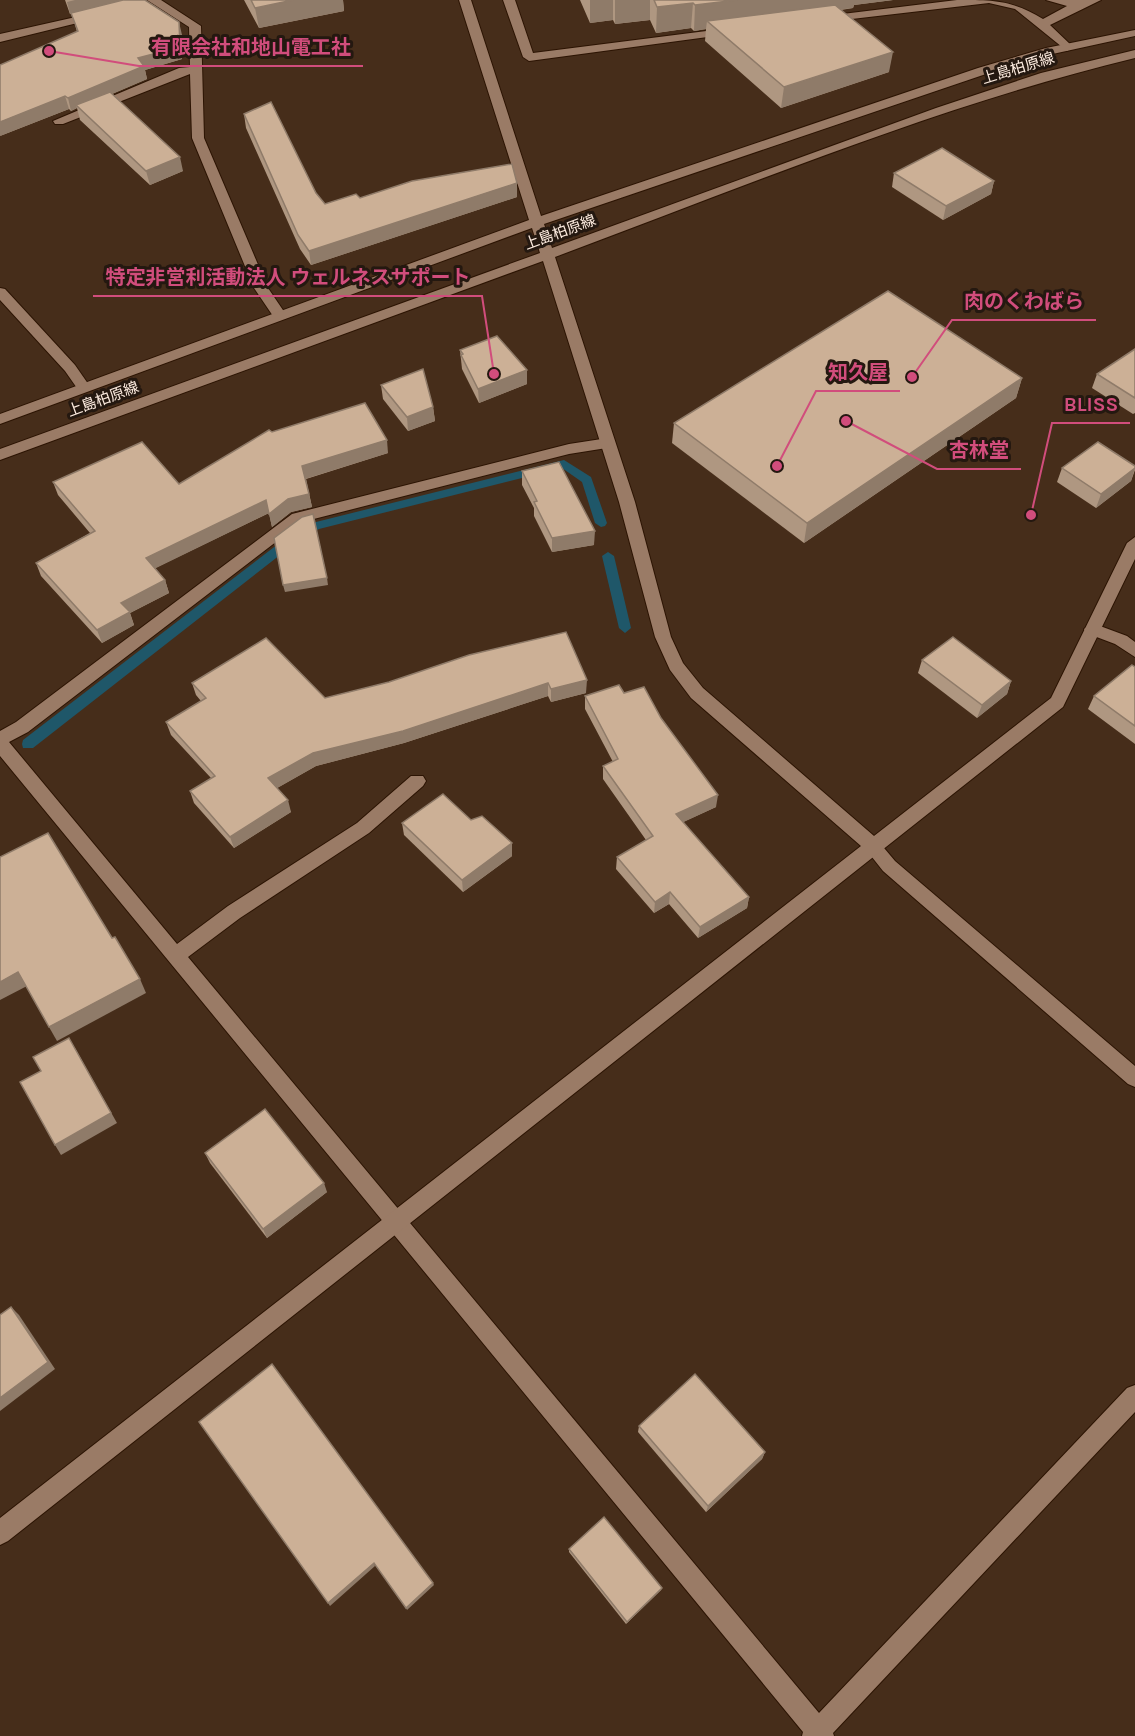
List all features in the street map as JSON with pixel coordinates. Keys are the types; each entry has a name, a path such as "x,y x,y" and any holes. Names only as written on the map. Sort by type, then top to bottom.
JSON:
{"street":[{"path":"465,0 627,502 663,637 676,666 697,693 857,830 889,866 1135,1078"},
{"path":"509,0 529,57 741,30"},
{"path":"812,21 986,0"},
{"path":"993,0 1019,7 1043,24 1068,47"},
{"path":"1052,0 1079,4"},
{"path":"1043,24 1079,4 1095,0"},
{"path":"150,2 195,26 198,138 264,294 280,316"},
{"path":"0,38 110,12"},
{"name":"上島柏原線","path":"0,419 536,222 982,70 1068,47 1135,33"},
{"name":"上島柏原線","path":"0,454 992,93 1135,54"},
{"path":"59,121 183,71 196,70"},
{"path":"0,292 70,368 84,388"},
{"path":"608,443 569,449 297,518 0,742 818,1734 1135,1396"},
{"path":"0,1533 1057,702 1135,543"},
{"path":"1092,629 1121,640 1135,651"},
{"path":"175,956 234,912 363,828 417,781"}],"building":[{"path":"123,0 145,0 179,22 180,47 138,58 144,66 68,98 65,96 0,122 0,65 78,31 71,13"},
{"path":"251,0 293,0 255,8"},
{"path":"654,0 737,0 657,7"},
{"path":"835,5 893,52 784,87 707,21"},
{"path":"110,92 180,157 146,171 76,105"},
{"path":"271,102 316,193 325,204 356,194 360,198 412,181 512,164 517,183 309,251 298,235 244,114"},
{"path":"942,148 994,181 946,206 894,173"},
{"path":"888,291 1022,378 807,523 674,423"},
{"path":"497,336 527,370 478,389 460,350"},
{"path":"1135,349 1135,398 1097,374"},
{"path":"423,369 433,407 407,417 381,385"},
{"path":"365,403 387,440 302,466 309,494 288,499 269,514 266,500 146,558 165,580 121,603 130,612 97,630 36,563 95,531 53,482 142,442 179,484 269,430 272,432"},
{"path":"1098,442 1135,466 1101,494 1062,468"},
{"path":"559,462 595,531 552,538 522,471"},
{"path":"313,514 327,578 283,585 274,538 302,517"},
{"path":"566,632 587,680 551,689 548,683 403,731 313,753 268,778 288,800 230,837 190,791 215,776 166,722 206,698 192,683 266,638 325,698 389,682 469,655"},
{"path":"953,637 1011,681 982,705 922,660"},
{"path":"1132,665 1135,667 1135,726 1094,696"},
{"path":"619,685 624,693 644,687 661,718 718,795 676,814 749,897 700,927 670,892 655,902 617,857 653,836 603,766 618,759 585,696"},
{"path":"443,794 471,820 482,816 512,843 462,880 402,823"},
{"path":"48,833 112,938 115,937 140,979 49,1027 18,972 0,982 0,857"},
{"path":"69,1038 111,1113 55,1145 20,1082 41,1071 33,1057"},
{"path":"265,1109 324,1183 263,1229 205,1153"},
{"path":"11,1307 48,1362 0,1398 0,1315"},
{"path":"272,1364 433,1583 406,1608 374,1563 328,1603 199,1422"},
{"path":"695,1374 765,1452 708,1506 639,1426"},
{"path":"604,1517 662,1588 627,1622 569,1549"}],"waterway":[{"path":"28,744 299,534 316,526 564,464 587,480 601,523"},
{"path":"608,556 625,628"}],"place":[{"name":"有限会社和地山電工社","path":"49,51"},
{"name":"特定非営利活動法人 ウェルネスサポート","path":"494,374"},
{"name":"肉のくわばら","path":"912,377"},
{"name":"杏林堂","path":"846,421"},
{"name":"知久屋","path":"777,466"},
{"name":"BLISS","path":"1031,515"}]}
